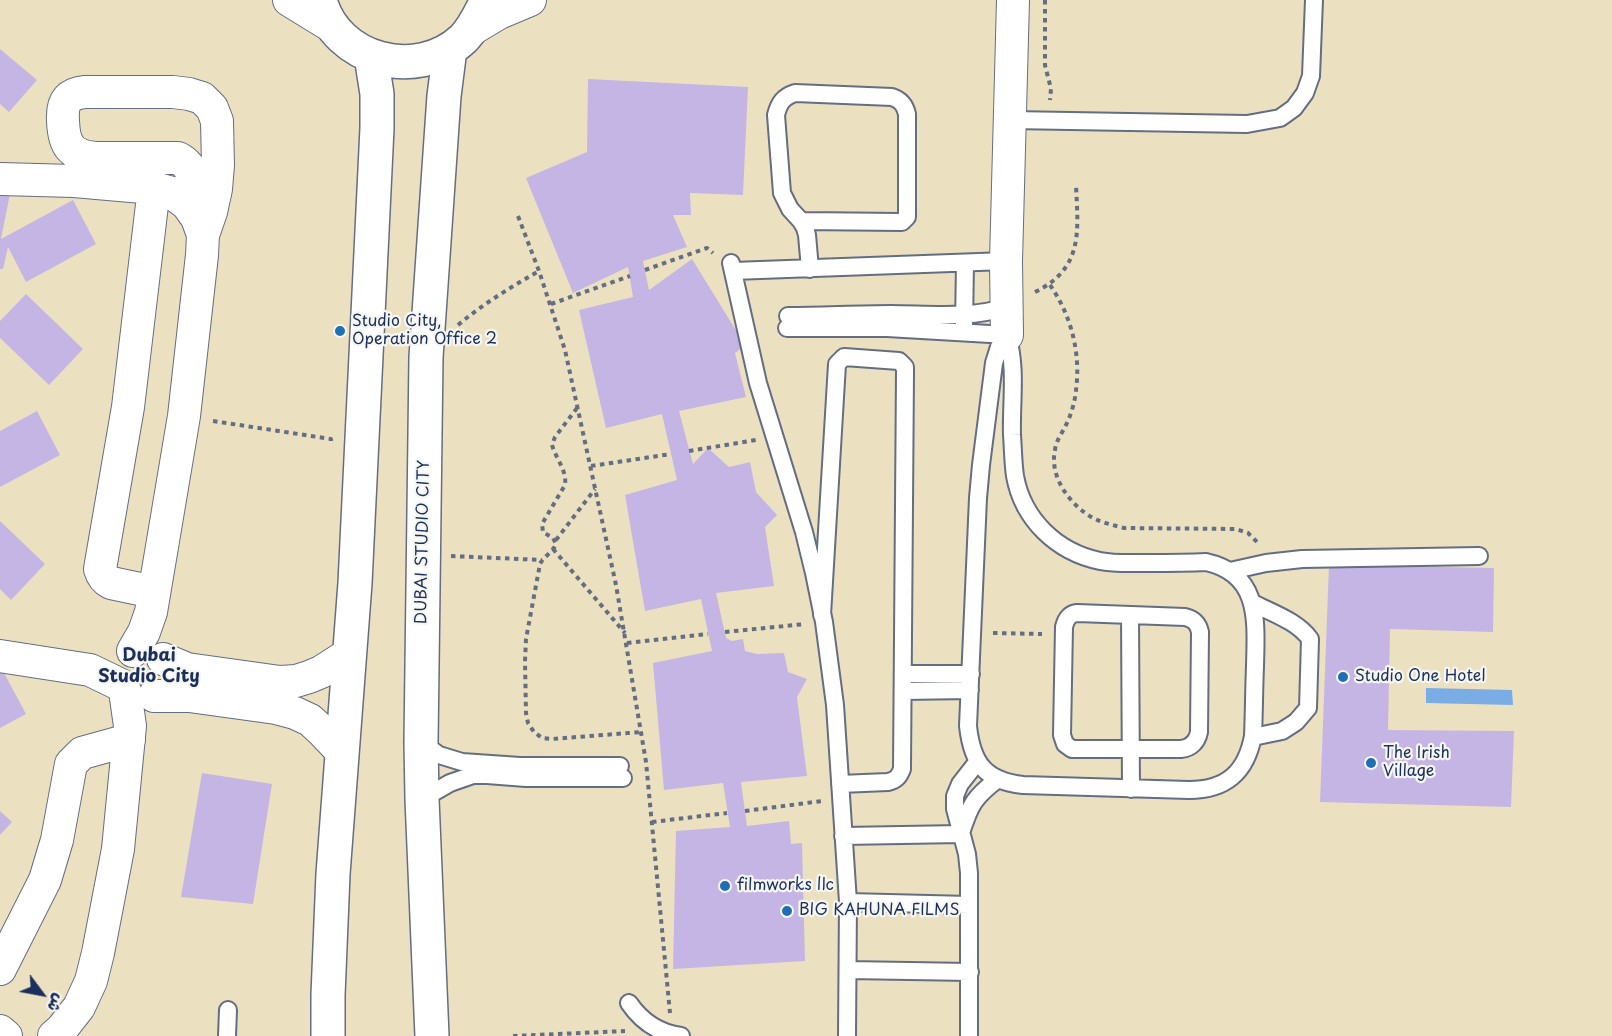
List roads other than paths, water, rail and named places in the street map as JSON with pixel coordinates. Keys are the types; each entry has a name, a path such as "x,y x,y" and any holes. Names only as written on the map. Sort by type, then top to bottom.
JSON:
{"street":[{"path":"289,0 326,13 350,44 371,56 397,63 424,60 450,49 462,40 480,14 499,13 530,0"},
{"path":"1007,321 1006,261 1013,0"},
{"name":"DUBAI STUDIO CITY","path":"432,1036 421,742 426,357 444,96 450,49"},
{"path":"328,1036 333,885 355,583 378,112 371,56"},
{"path":"54,1036 79,1007 91,981 118,849 129,740 129,715 141,674 184,416 203,235 216,189 218,165 217,121 212,108 202,98 173,92 85,92 69,97 62,111 63,136 75,152 85,157 95,158 178,158 190,168 192,177 187,204"},
{"path":"0,179 74,181 154,188 172,193 187,204 197,218 203,235"},
{"path":"153,602 111,584 102,575 100,569 128,407 154,188"},
{"path":"213,686 296,681 321,672 349,654"},
{"path":"0,656 90,670 110,662 141,674 187,669 213,686 310,720 342,752"},
{"path":"295,713 296,681"},
{"path":"0,969 45,880 57,840 71,764 82,753 129,740"},
{"path":"0,1031 6,1036"}],"lane":[{"path":"1011,120 1246,124 1280,118 1294,108 1305,93 1311,76 1314,0"},
{"path":"801,221 902,222 907,218 907,114 902,102 892,97 795,93 781,101 776,115 781,184 785,201 801,221 807,235 810,269"},
{"path":"848,1036 848,902 835,705 823,618 804,532 755,371 732,267 810,269 1006,261"},
{"path":"963,332 965,263"},
{"path":"888,314 979,314 1007,321 963,332 787,322 888,314"},
{"path":"1007,321 1013,365 1012,428 1015,476 1021,497 1031,516 1062,546 1081,556 1102,562 1123,564 1206,562 1218,565 1230,571 1243,585 1253,603 1256,623 1253,737 1244,766 1220,786 1205,790 1010,784 987,772 978,762 970,744 968,726 978,498 994,363 1007,321"},
{"path":"823,618 837,364 844,357 899,361 905,367 902,769 900,776 894,780 841,791"},
{"path":"1230,571 1266,563 1302,559 1479,556"},
{"path":"1253,603 1292,622 1310,639 1308,708 1296,722 1282,731 1253,737"},
{"path":"1073,614 1130,615 1191,618 1196,621 1200,632 1199,732 1195,742 1181,749 1072,749 1065,744 1062,735 1066,619 1073,614"},
{"path":"1130,615 1131,789"},
{"path":"903,682 970,682"},
{"path":"421,742 439,754 462,762 622,772 526,778 473,775 450,783 422,799"},
{"path":"969,1036 969,873 967,854 955,809 955,796 960,784 978,762"},
{"path":"961,834 974,801 998,779"},
{"path":"843,836 961,834"},
{"path":"848,902 969,904"},
{"path":"848,970 970,972"},
{"path":"629,1003 647,1023 670,1034"},
{"path":"227,1036 228,1010"}],"water":[{"path":"1426,688 1512,690 1513,705 1426,703"}],"place":[{"name":"Studio City, Operation Office 2","path":"340,331"},
{"name":"Studio One Hotel","path":"1343,677"},
{"name":"The Irish Village","path":"1371,763"},
{"name":"filmworks llc","path":"725,886"},
{"name":"BIG KAHUNA FILMS","path":"787,911"}],"district":[{"name":"Dubai Studio City","path":"149,666"}]}
